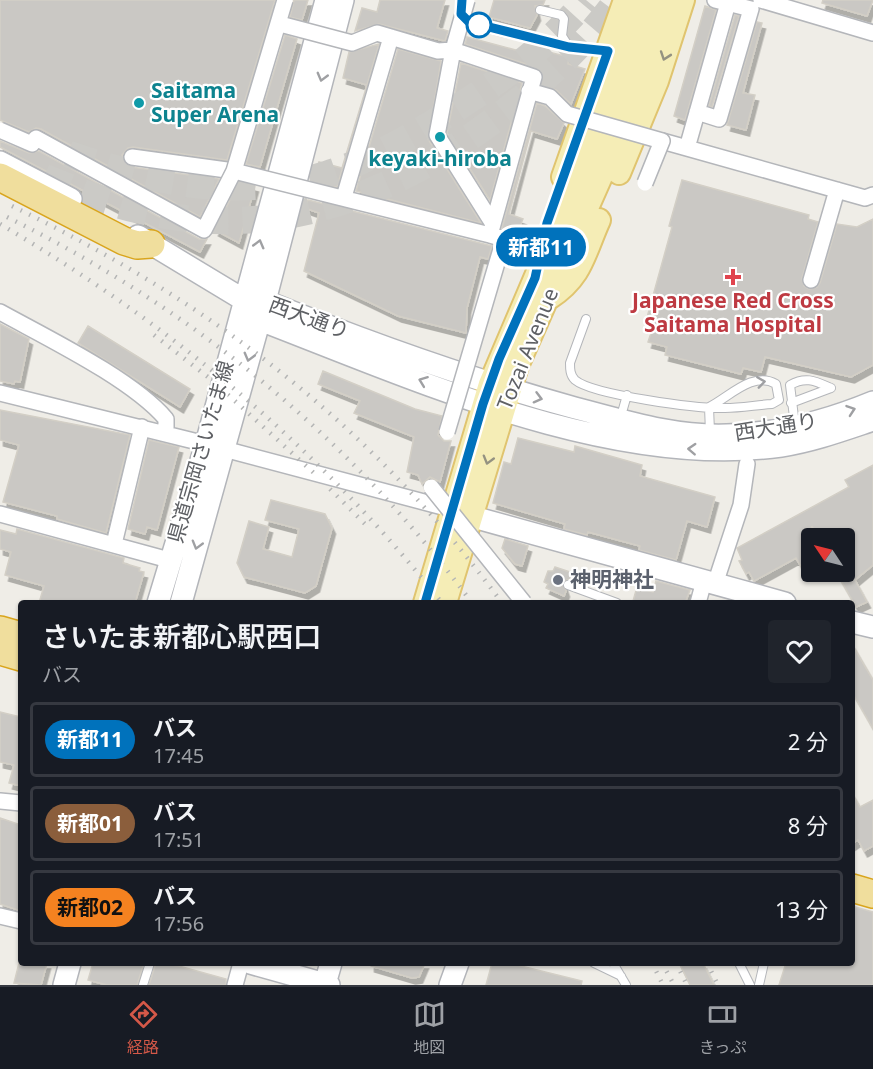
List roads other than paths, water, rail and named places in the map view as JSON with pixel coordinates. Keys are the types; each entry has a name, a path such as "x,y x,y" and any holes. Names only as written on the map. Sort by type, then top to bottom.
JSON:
{"highway":[{"path":"0,177 124,241 137,245 151,244"},
{"path":"0,630 18,635"},
{"path":"0,651 18,656"},
{"path":"855,874 873,878"},
{"path":"855,889 873,894"}],"main road":[{"path":"535,278 547,223 625,0"},
{"name":"Tozai Avenue","path":"446,600 463,514 496,397 535,278 617,82 644,0"},
{"name":"Tozai Avenue","path":"496,397 546,300 606,165 663,0"},
{"path":"546,300 569,285 578,273 657,81 683,0"},
{"name":"Tozai Avenue","path":"426,600 463,514"}],"street":[{"path":"0,130 32,144 36,138 204,230 234,171 280,24 285,0"},
{"path":"256,307 326,0"},
{"path":"256,307 343,0"},
{"path":"447,432 504,239 491,229 437,135 453,50 468,0"},
{"path":"687,148 722,2 755,11 873,33"},
{"path":"697,112 721,123 755,11"},
{"path":"280,24 352,43 377,33 438,51 453,50 534,77 491,229"},
{"path":"344,196 391,37"},
{"path":"530,91 550,97 567,114 865,198 873,195"},
{"path":"645,183 662,141"},
{"path":"132,157 234,171 491,229"},
{"name":"西大通り","path":"0,162 151,244 256,307 496,397 653,446 711,450 782,446 873,420"},
{"path":"811,280 837,190"},
{"name":"県道宗岡さいたま線","path":"182,600 215,447 256,307"},
{"path":"0,312 105,372 158,410 166,419 166,433"},
{"path":"0,393 166,433 463,514 711,578 776,600"},
{"name":"西大通り","path":"496,397 663,430 710,434 755,434 826,419 873,402"},
{"path":"114,544 142,427"},
{"name":"県道宗岡さいたま線","path":"159,600 169,560 215,447"},
{"path":"700,600 741,505 747,464"},
{"path":"431,488 522,600"},
{"path":"0,514 169,560"},
{"path":"855,623 873,627"},
{"path":"0,801 18,803"},
{"path":"0,916 18,920"},
{"path":"64,985 69,966"},
{"path":"235,985 240,966"},
{"path":"261,966 327,984 330,966"},
{"path":"448,985 457,966"}],"lane":[{"path":"462,0 460,9 464,19 505,32 569,47 608,51"},
{"path":"540,10 561,15 564,19 562,36 569,47"},
{"path":"498,22 505,32"},
{"path":"586,319 570,363 573,377 591,387 669,404 723,409 772,404 779,400 779,394 776,384 770,380 761,381 734,389 709,407"},
{"path":"791,403 831,388 813,380 801,379 790,385 791,403 795,426"},
{"path":"623,409 627,395"},
{"path":"709,407 710,434"},
{"path":"568,585 609,600"},
{"path":"143,985 149,966"},
{"path":"448,985 450,966"},
{"path":"600,966 621,976"},
{"path":"615,966 626,985"},
{"path":"740,966 750,985"},
{"path":"759,985 763,966"}],"tunnel":[{"path":"68,154 131,173 196,185 262,186 295,182 327,174 394,145 475,97 542,45 586,0"},
{"path":"44,177 126,207 187,219 234,221 281,216 326,207 370,192 412,172 454,148 494,120 560,64 617,0"}],"railway":[{"path":"12,206 85,243 154,283 220,327 282,373 342,424 398,479 451,538 500,600"},
{"path":"7,217 75,253 140,292 203,335 263,382 320,432 374,485 425,542 470,600"},
{"path":"0,224 124,304 183,347 239,393 345,492 395,546 440,600"},
{"path":"154,335 213,381 315,474"},
{"path":"330,489 366,525"},
{"path":"654,966 663,985"},
{"path":"664,966 674,985"},
{"path":"678,966 687,985"},
{"path":"708,966 718,985"}],"place":[{"name":"Saitama Super Arena","path":"139,103"},
{"name":"keyaki-hiroba","path":"440,137"},
{"name":"Japanese Red Cross Saitama Hospital","path":"733,277"},
{"name":"神明神社","path":"558,580"}]}
